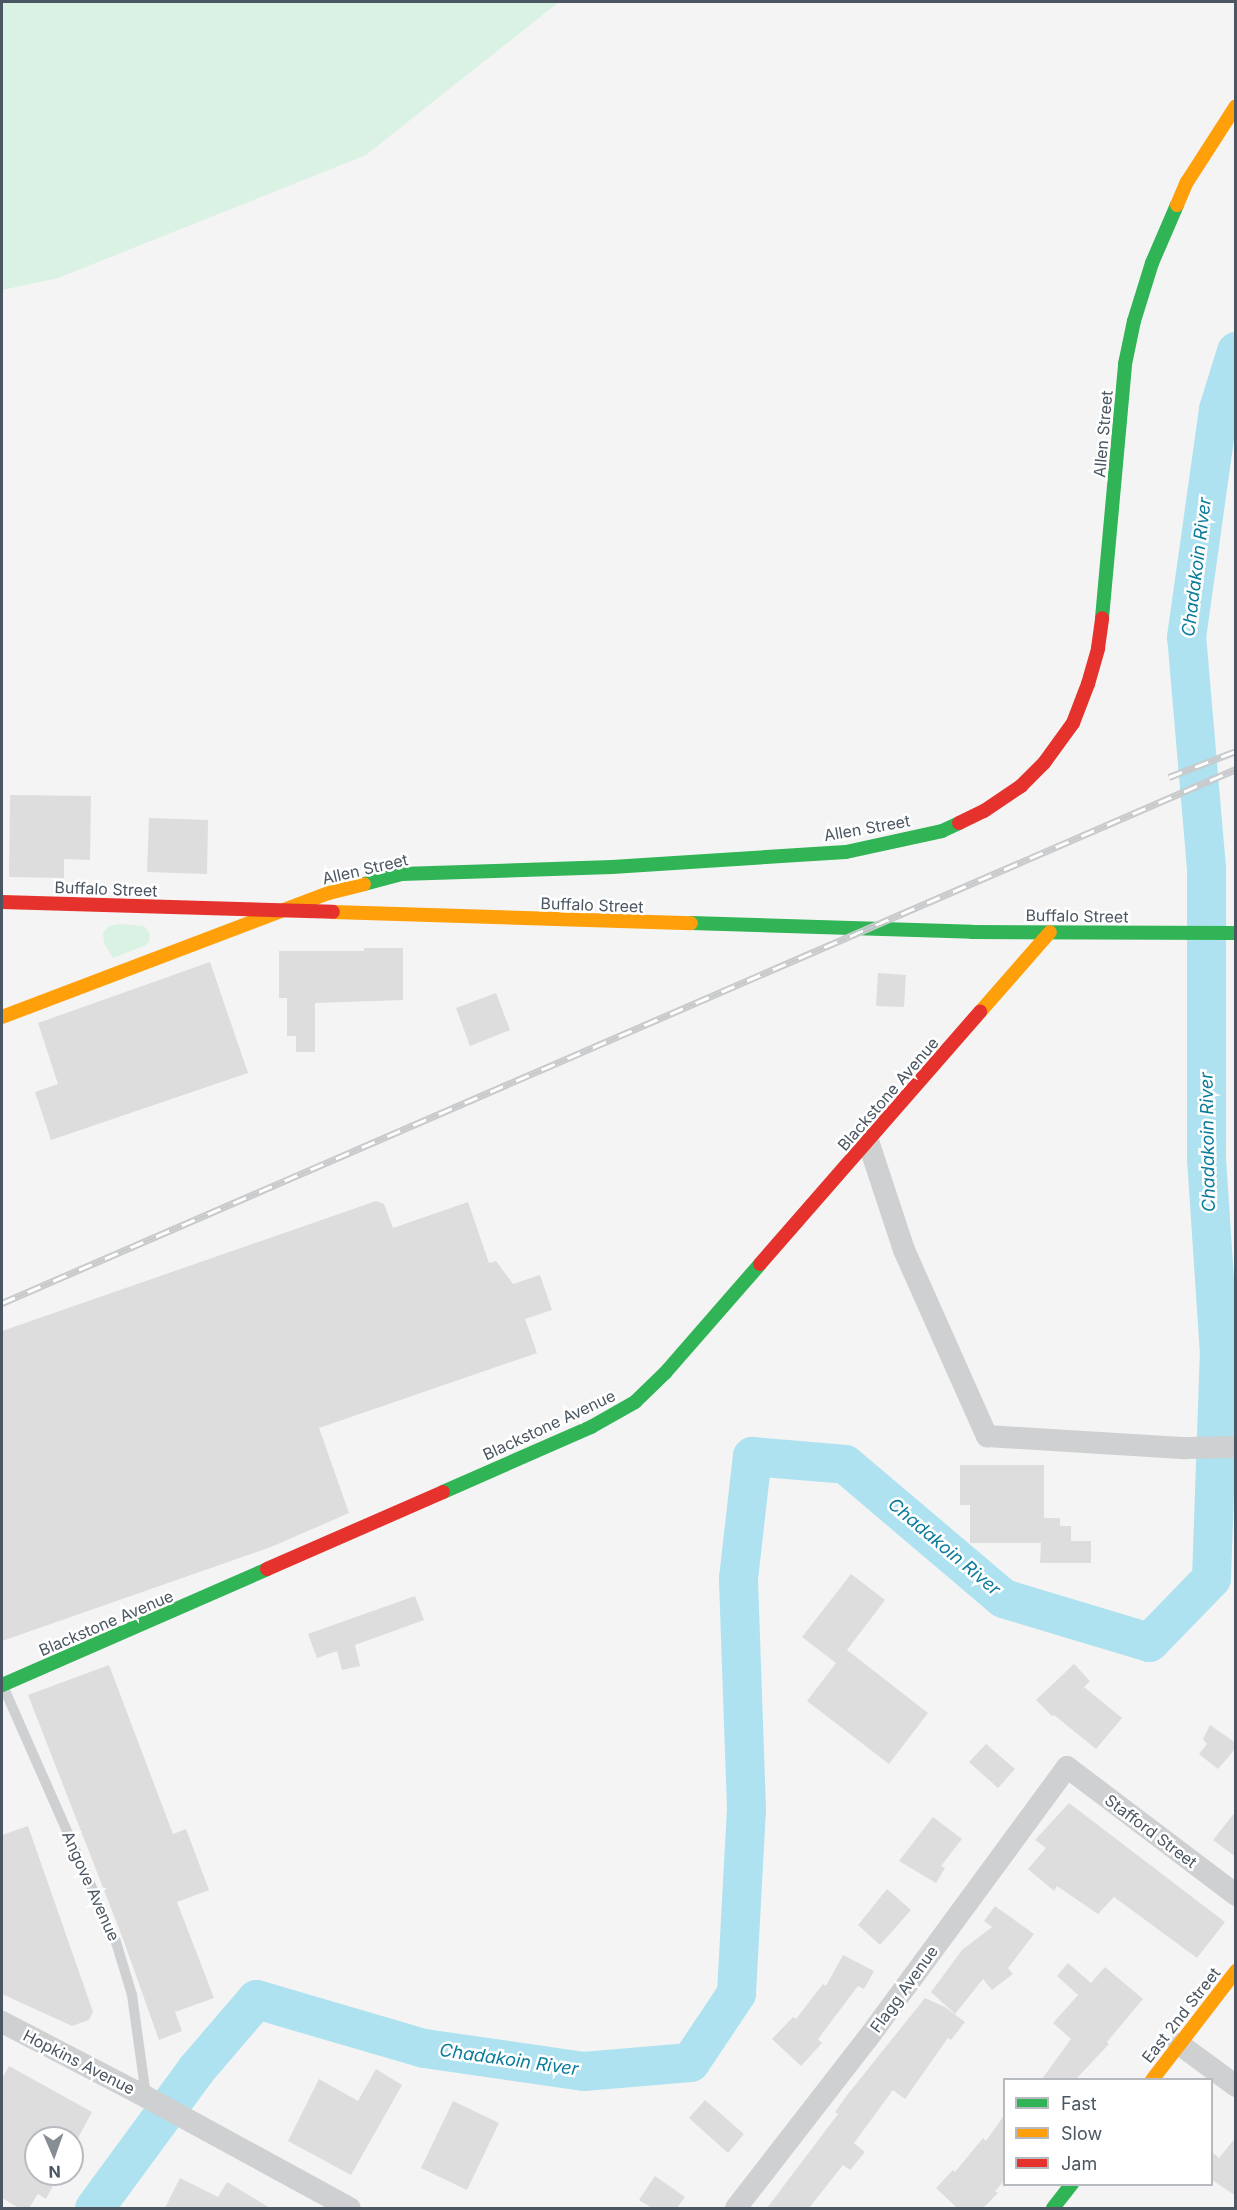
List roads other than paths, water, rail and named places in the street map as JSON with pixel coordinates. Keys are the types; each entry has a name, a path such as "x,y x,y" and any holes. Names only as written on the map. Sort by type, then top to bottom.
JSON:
{"street":[{"name":"Allen Street","path":"2,1017 329,893 401,874 612,867 846,852 942,831 984,811 1021,786 1044,764 1073,723 1088,684 1098,648 1106,593 1125,364 1134,321 1152,263 1187,182 1236,106"},
{"path":"413,885 423,873"},
{"name":"Buffalo Street","path":"2,902 280,912 1050,932 1236,933"},
{"path":"413,902 427,916"},
{"name":"Blackstone Avenue","path":"2,1685 591,1427 634,1402 664,1373 1050,932"},
{"path":"868,1142 904,1250 987,1436 1186,1448 1236,1447"},
{"name":"Stafford Street","path":"1067,1767 1236,1895"},
{"name":"Flagg Avenue","path":"736,2208 868,2038 1067,1767"},
{"name":"East 2nd Street","path":"1153,2078 1236,1971"},
{"name":"Hopkins Avenue","path":"2,2022 350,2208"},
{"path":"1179,2044 1236,2086"},
{"path":"1053,2208 1070,2186"}],"lane":[{"name":"Angove Avenue","path":"2,1685 116,1942 132,1995 151,2100"}],"waterway":[{"name":"Chadakoin River","path":"94,2208 196,2069 256,1999 424,2048 583,2071 690,2062 736,1993 746,1809 738,1578 752,1456 845,1464 1003,1598 1149,1642 1211,1578 1219,1354 1206,1157 1206,868 1186,637 1218,409 1236,351"}],"railway":[{"path":"1169,777 1236,751"},
{"path":"2,1303 1236,769"}]}
